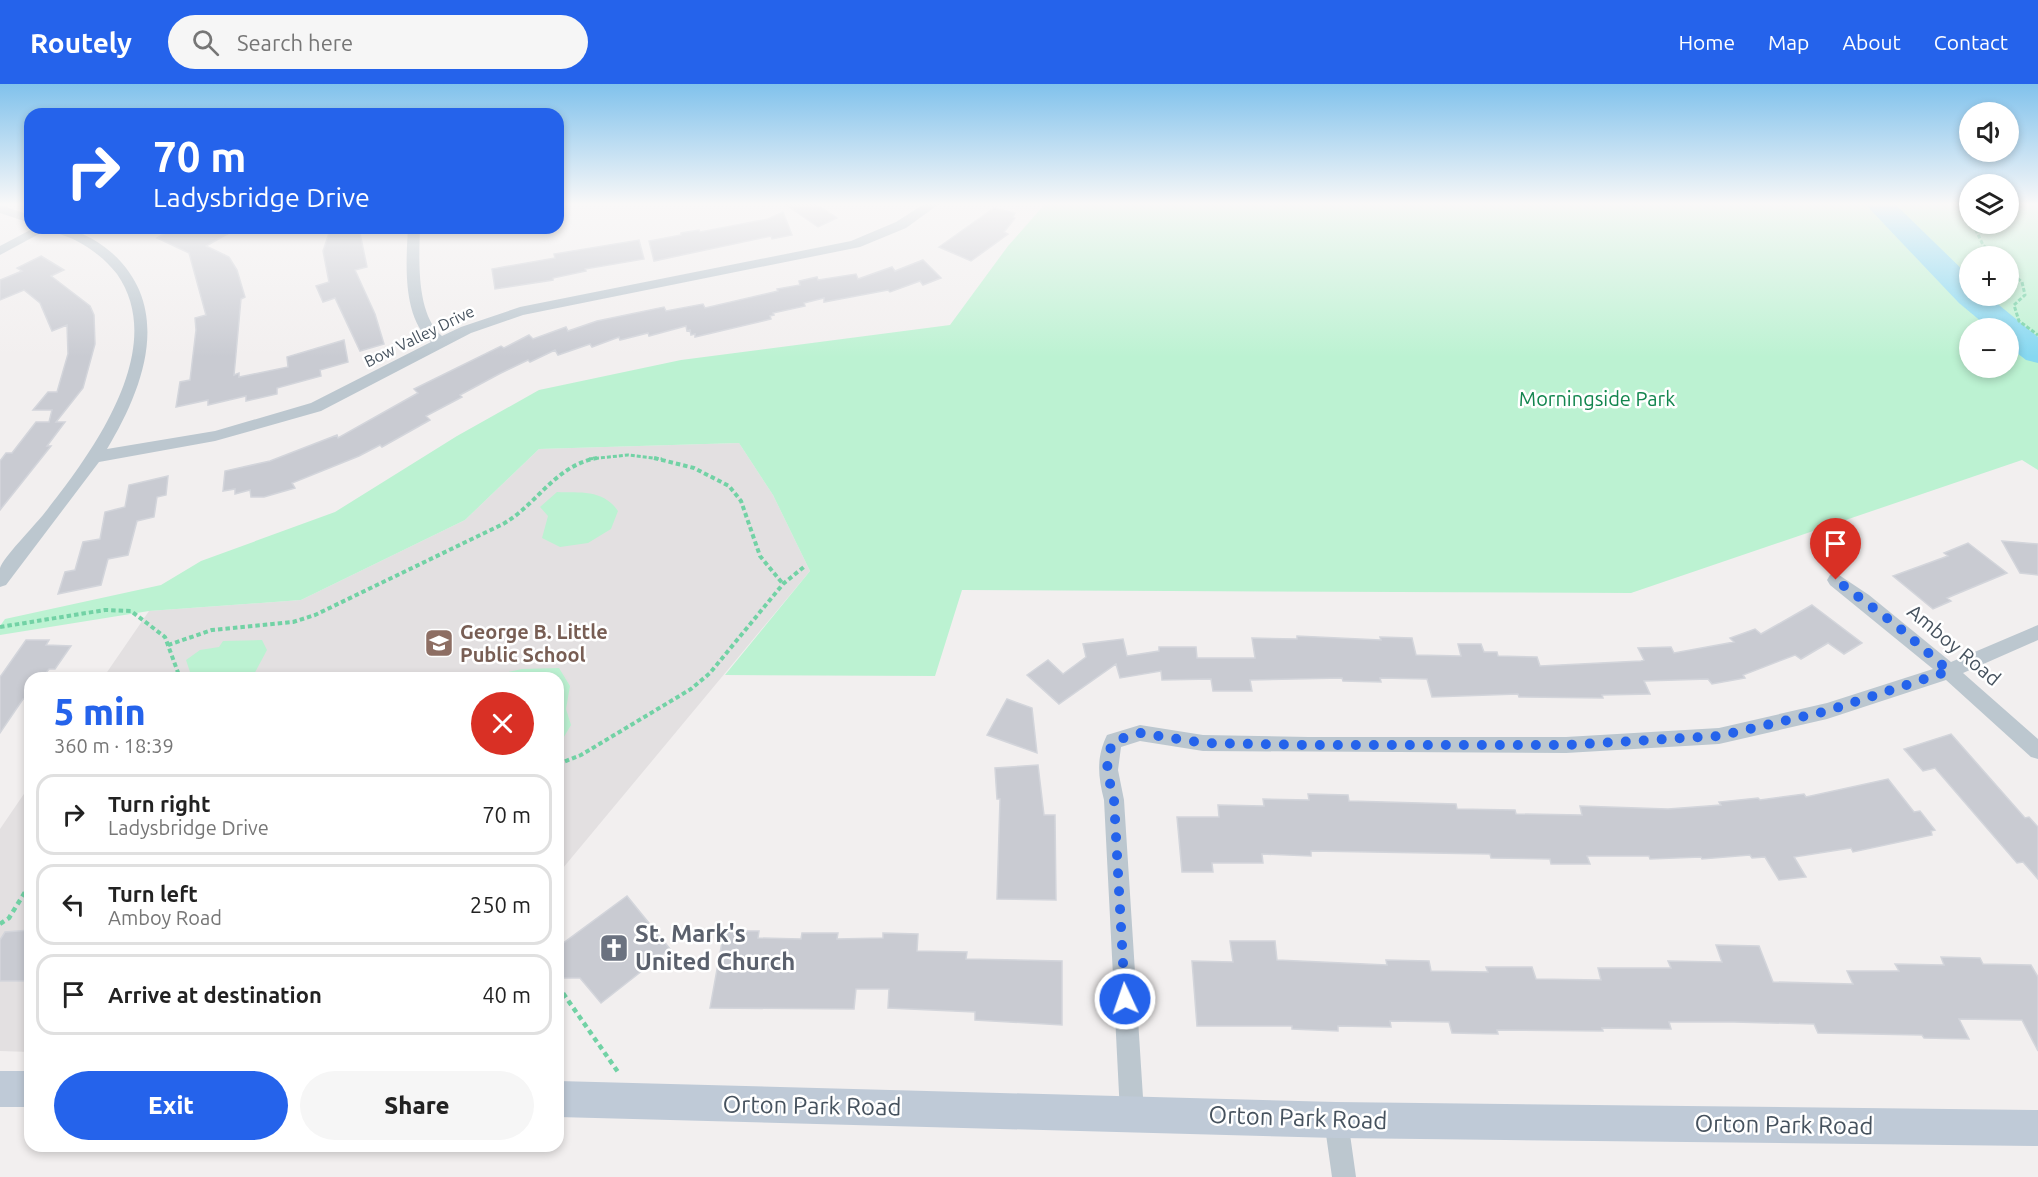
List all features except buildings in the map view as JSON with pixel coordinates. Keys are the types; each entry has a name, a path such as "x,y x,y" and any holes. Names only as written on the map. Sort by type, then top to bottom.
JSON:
{"street":[{"path":"0,580 94,457 117,419 136,374 141,353 143,327 132,287 115,262 106,255"},
{"path":"413,255 412,277 426,330 441,343"},
{"name":"Bow Valley Drive","path":"94,457 215,436 316,407 466,330 520,311 800,255"},
{"name":"Amboy Road","path":"1836,580 1895,624 2038,750"},
{"path":"1132,1113 1114,800 1108,773 1107,754 1114,741 1140,733 1203,743 1308,745 1566,745 1719,736 1827,711 1949,671 2038,632"},
{"path":"0,1089 24,1089"},
{"name":"Orton Park Road","path":"564,1099 1336,1120 2038,1128"},
{"path":"1336,1120 1344,1177"}],"path":[{"path":"2019,280 2022,282 2025,295 2019,300"},
{"path":"2014,306 2019,321 2038,335"},
{"path":"168,645 212,630 293,622 315,615 492,530 521,512 537,493 569,467 605,456 635,454 668,460 697,470 729,487 743,504 750,533 761,556 783,584"},
{"path":"564,762 581,755 691,689 710,673 783,584 805,566"},
{"path":"0,627 105,610 131,611 165,637 178,672"},
{"path":"0,924 9,918 24,894"},
{"path":"564,995 639,1101"}],"shaded area":[{"name":"George B. Little Public School","path":"739,443 773,495 810,571 564,867 564,672 107,672 149,611 301,600 465,520 539,449"},
{"path":"24,794 24,1052 0,1051 0,829"}],"green space":[{"name":"Morningside Park","path":"1001,255 1959,255 1959,306 2019,306 2019,255 2038,255 2038,470 2022,460 1631,593 962,590 935,676 725,675 810,571 773,495 739,443 539,449 465,520 301,600 149,611 0,635 0,626 5,619 161,585 201,561 335,512 457,436 539,390 681,360 950,325"},
{"path":"557,492 590,494 605,499 618,511 611,529 588,543 560,547 542,538 548,516 540,507"},
{"path":"262,640 267,650 255,672 190,672 186,660 200,650 219,647 223,641"},
{"path":"559,668 561,672 508,672 522,669"},
{"path":"564,676 570,686 566,709 571,725 564,737"}],"waterway":[{"path":"1930,255 1959,284"},
{"path":"1982,306 1996,318"},
{"path":"2019,338 2038,353"}],"place":[{"name":"George B. Little Public School","path":"439,643"},
{"name":"St. Mark's United Church","path":"614,948"}],"route":[{"path":"1125,999 1114,800 1108,773 1107,754 1114,741 1140,733 1203,743 1308,745 1566,745 1719,736 1827,711 1949,671 1895,624 1836,580"}]}
